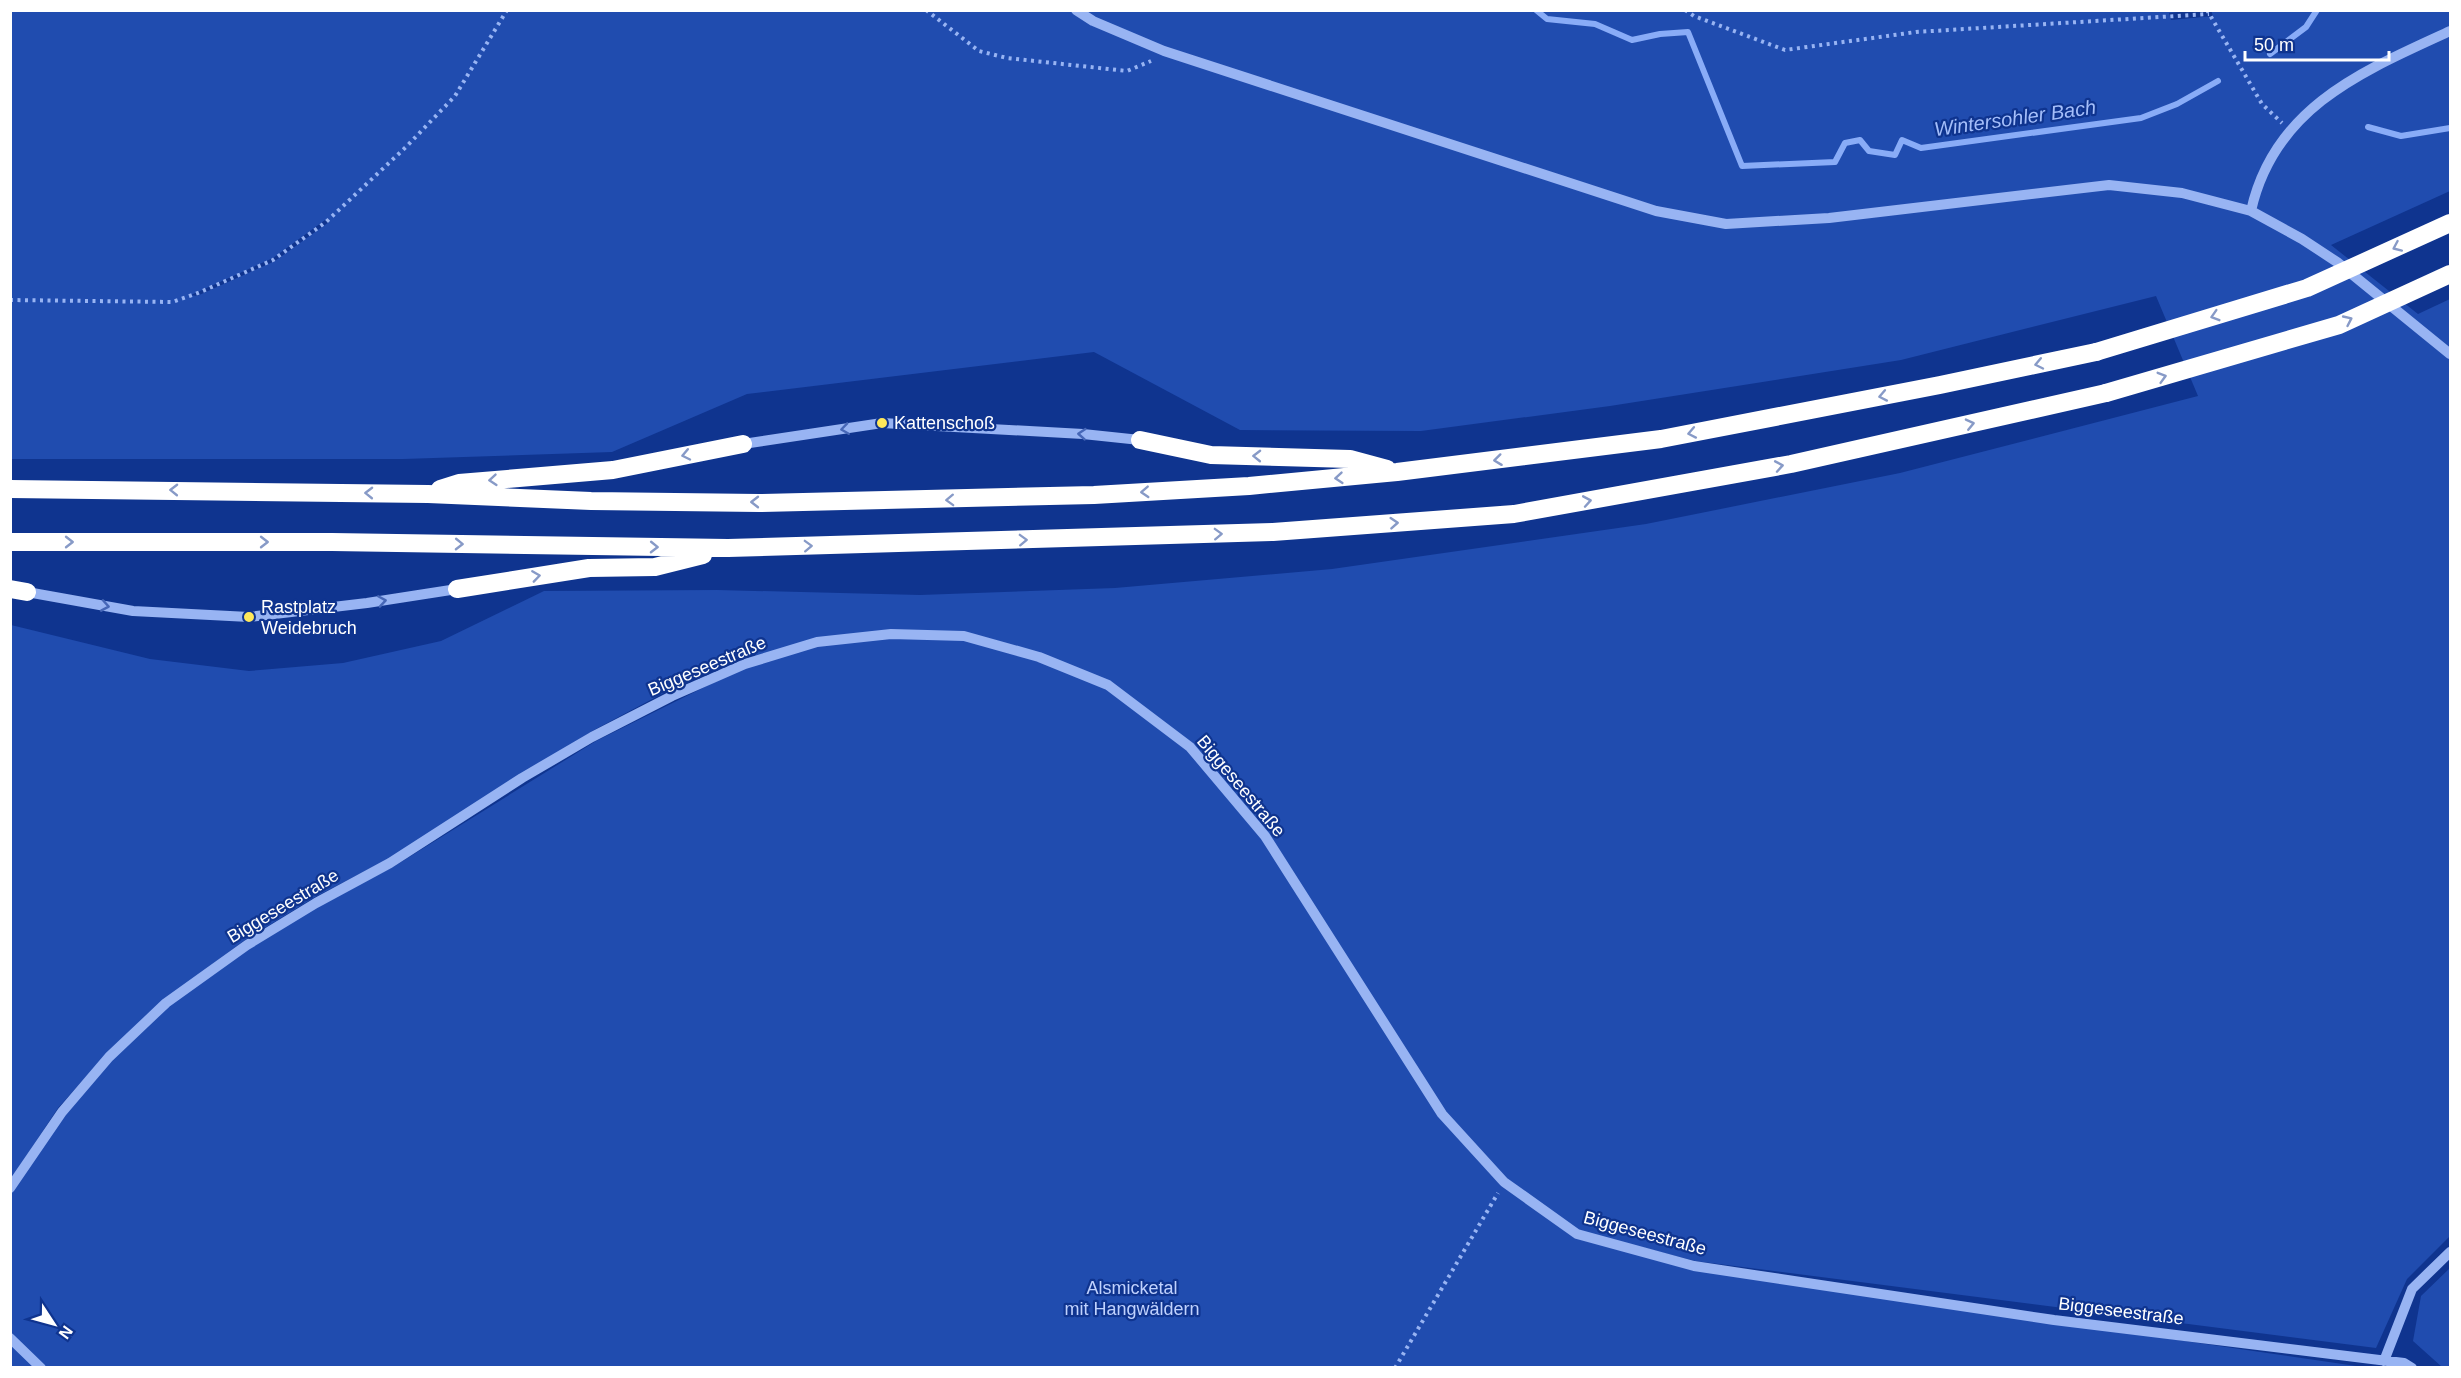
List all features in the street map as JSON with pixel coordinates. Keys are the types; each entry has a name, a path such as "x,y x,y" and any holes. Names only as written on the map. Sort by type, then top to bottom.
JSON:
{"highway":[{"path":"10,489 428,494 591,501 759,503 1094,495 1237,487 1397,472 1661,439 1941,385 2096,352 2307,288 2451,223"},
{"path":"10,542 332,542 728,549 1273,532 1514,514 1791,464 2106,393 2339,325 2451,274"},
{"path":"1140,440 1211,455 1350,459 1397,472"},
{"path":"428,494 459,483 613,470 743,444"},
{"path":"457,590 589,568 655,567 728,549"}],"street":[{"path":"1076,10 1093,21 1164,51 1656,211 1726,224 1829,218 2109,186 2182,193 2252,211 2302,239 2337,262 2451,354"},
{"path":"2252,211 2264,173 2289,130 2315,103 2380,64 2451,31"},
{"path":"743,444 882,423 1083,434 1140,440"},
{"path":"19,591 133,611 249,617 457,590"},
{"name":"Biggeseestraße","path":"10,1188 62,1112 109,1057 166,1003 247,945 316,903 390,863 522,778 592,737 672,696 745,664 817,642 891,633 964,636 1039,657 1108,685 1190,747 1265,837 1442,1114 1504,1182 1577,1234 1694,1266 2054,1320 2404,1363 2412,1368"},
{"path":"2384,1361 2412,1289 2451,1252"},
{"path":"10,1338 41,1368"}],"path":[{"path":"10,300 172,302 198,294 273,260 326,222 406,147 455,96 507,10"},
{"path":"926,10 979,51 1007,58 1127,70 1147,64 1164,51"},
{"path":"1685,10 1694,16 1785,50 1916,32 2208,12 2262,104 2289,130"},
{"path":"1395,1368 1504,1182"}],"green space":[{"name":"Alsmicketal mit Hangwäldern","path":"2211,10 2450,11 2450,191 2331,245 2418,314 2450,299 2450,1236 2407,1279 2376,1348 1695,1261 1580,1231 1515,1185 1509,1191 1575,1238 1692,1269 2363,1367 44,1368 11,1335 11,1193 64,1114 111,1061 169,1006 249,949 319,905 393,867 596,741 751,664 756,654 745,656 675,687 594,730 390,858 315,897 245,940 165,999 107,1053 58,1108 11,1179 11,625 150,659 249,671 343,663 441,641 544,591 717,590 920,595 1115,588 1332,569 1646,524 1900,473 2198,396 2156,296 1901,360 1610,406 1421,431 1240,430 1094,352 747,394 612,452 403,459 11,459 12,11 2190,11 2169,13 2171,20 2213,16","holes":["325,220 329,222 275,261 197,296 191,295 273,258"]},
{"path":"2450,1268 2450,1367 2442,1367 2413,1341 2421,1296"},
{"path":"11,1341 38,1367 11,1367"}],"waterway":[{"name":"Wintersohler Bach","path":"1536,10 1547,19 1595,24 1632,40 1660,34 1688,32 1742,166 1835,162 1845,143 1860,140 1869,151 1895,155 1902,140 1921,148 2141,118 2177,104 2218,81"},
{"name":"Wintersohler Bach","path":"2270,54 2306,27 2317,10"},
{"path":"2368,127 2401,136 2450,128"}],"place":[{"name":"Kattenschoß","path":"882,423"},
{"name":"Rastplatz Weidebruch","path":"249,617"}]}
